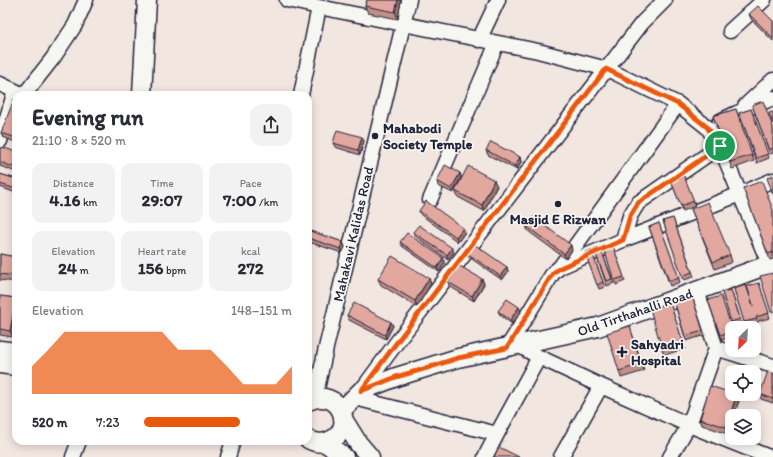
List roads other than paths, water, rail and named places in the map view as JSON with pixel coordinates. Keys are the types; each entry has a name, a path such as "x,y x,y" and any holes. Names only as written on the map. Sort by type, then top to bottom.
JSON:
{"main road":[{"path":"142,91 147,0"},
{"name":"Old Tirthahalli Road","path":"315,447 332,440 338,434 342,428 342,415 358,394 396,377 458,358 598,327 771,263"},
{"path":"0,350 12,352"},
{"path":"0,364 12,366"},
{"path":"312,399 323,397 330,399 337,404 358,443 370,457"},
{"path":"315,447 344,457"}],"street":[{"path":"21,91 52,58 75,24 86,0"},
{"path":"287,0 538,51 606,69 678,104 707,127 720,146 771,263"},
{"name":"Mahakavi Kalidas Road","path":"312,396 326,348 409,0"},
{"path":"479,40 498,0"},
{"path":"497,434 358,394 642,22 665,0"},
{"path":"730,31 764,0"},
{"path":"302,91 319,7"},
{"path":"430,200 497,43"},
{"path":"737,113 773,80"},
{"path":"0,84 15,91"},
{"path":"707,127 773,98"},
{"path":"560,268 678,104"},
{"path":"0,141 12,111"},
{"path":"623,240 630,216 638,203 720,146"},
{"path":"769,457 689,425 512,346 553,273 560,268 623,240 773,180"},
{"path":"670,457 689,425 716,348 697,291"},
{"path":"716,348 773,366"},
{"path":"485,457 539,357"},
{"path":"561,457 601,386"},
{"path":"73,457 78,445"},
{"path":"228,457 232,445"}],"place":[{"name":"Mahabodi Society Temple","path":"375,136"},
{"name":"Masjid E Rizwan","path":"558,204"},
{"name":"Sahyadri Hospital","path":"622,352"}]}
